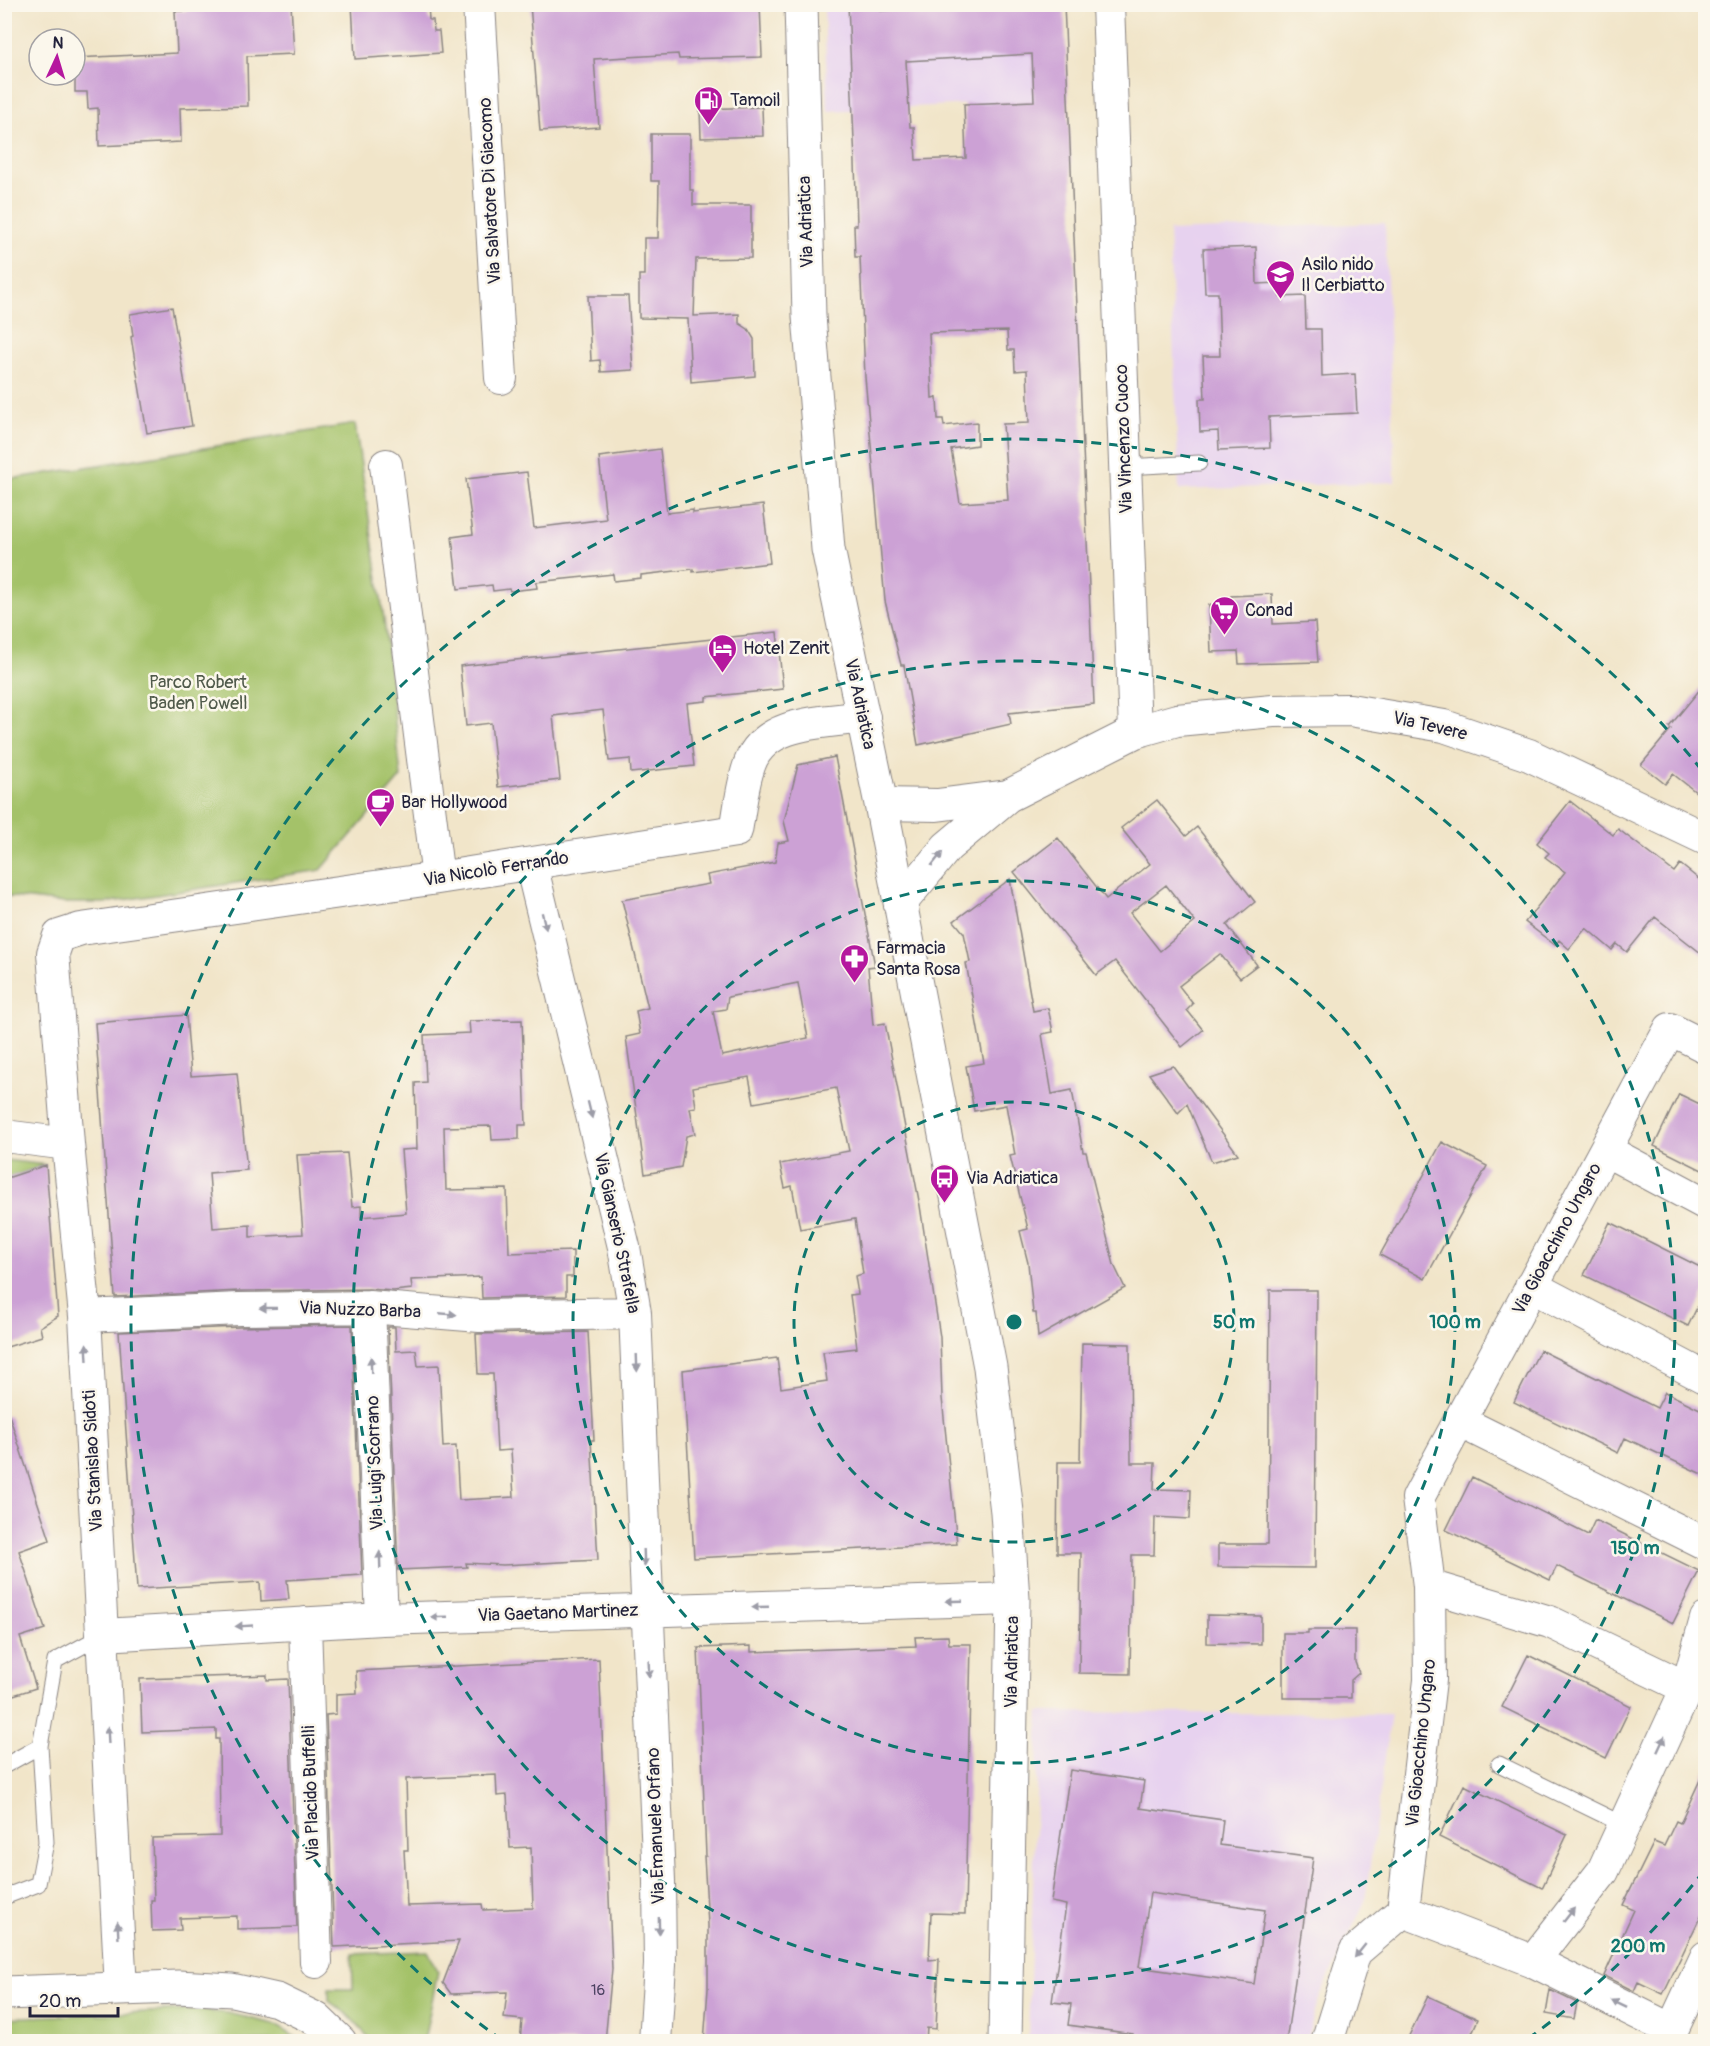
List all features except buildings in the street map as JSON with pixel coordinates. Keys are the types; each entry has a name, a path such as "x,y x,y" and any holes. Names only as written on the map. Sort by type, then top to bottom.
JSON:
{"street":[{"name":"Via Salvatore Di Giacomo","path":"479,4 501,378"},
{"name":"Via Adriatica","path":"801,4 809,316 828,549 864,717 990,1367 1007,1512 1013,1599 1005,2042"},
{"name":"Via Vincenzo Cuoco","path":"1108,4 1135,732"},
{"path":"386,465 438,878"},
{"name":"Via Tevere","path":"1135,732 1177,720 1273,711 1350,710 1444,726 1529,755 1706,839"},
{"name":"Via Nicolò Ferrando","path":"59,936 81,930 531,864 736,831 750,763 760,744 775,734 795,727 864,717"},
{"path":"900,904 947,847 1008,796 1135,732"},
{"path":"881,804 937,805 1008,796"},
{"name":"Via Gianserio Strafella","path":"531,864 624,1247 635,1313 646,1610"},
{"name":"Via Stanislao Sidoti","path":"59,936 53,953 68,1144 85,1316 121,1989"},
{"name":"Via Gioacchino Ungaro","path":"1402,1911 1430,1680 1429,1586 1418,1498 1670,1029 1706,1047"},
{"path":"4,1136 68,1144"},
{"path":"1605,1150 1706,1204"},
{"path":"1532,1286 1706,1378"},
{"name":"Via Nuzzo Barba","path":"85,1316 239,1309 369,1307 480,1316 635,1313"},
{"name":"Via Luigi Scorrano","path":"369,1307 382,1619"},
{"path":"1459,1420 1706,1544"},
{"path":"1429,1586 1550,1622 1687,1688"},
{"name":"Via Gaetano Martinez","path":"103,1635 382,1619 1013,1599"},
{"name":"Via Emanuele Orfano","path":"646,1610 659,1881 660,1965 655,2042"},
{"name":"Via Placido Buffelli","path":"305,1623 316,1962"},
{"path":"1533,1961 1603,1871 1687,1688 1705,1623"},
{"path":"1327,2042 1355,1952 1402,1911 1533,1961 1675,2036 1706,1957"},
{"path":"4,1993 178,1987 232,1990 278,2000 316,2019 340,2042"}],"lane":[{"path":"1126,466 1199,463"},
{"path":"4,1897 38,1884 46,1842 40,1746 55,1661 103,1635"},
{"path":"4,1766 40,1746"},
{"path":"1499,1764 1624,1825"}],"shaded area":[{"path":"824,5 1030,5 1034,101 828,111"},
{"name":"Asilo nido Il Cerbiatto","path":"1385,223 1395,482 1179,490 1169,231"},
{"path":"1039,1712 1391,1714 1365,1901 1320,1996 1306,2041 1028,2042"}],"green space":[{"name":"Parco Robert Baden Powell","path":"355,424 384,619 401,777 321,870 104,903 64,903 5,896 5,480"},
{"path":"5,1160 46,1165 5,1179"},
{"path":"428,1951 438,1971 424,2041 372,2041 348,2015 329,2001 329,1989 353,1989 352,1954"},
{"path":"193,2010 228,2013 274,2024 302,2041 5,2041 5,2018"}],"place":[{"name":"Tamoil","path":"709,126"},
{"name":"Asilo nido Il Cerbiatto","path":"1280,300"},
{"name":"Conad","path":"1224,636"},
{"name":"Hotel Zenit","path":"722,674"},
{"name":"Bar Hollywood","path":"380,828"},
{"name":"Farmacia Santa Rosa","path":"855,984"},
{"name":"Via Adriatica","path":"945,1204"}]}
